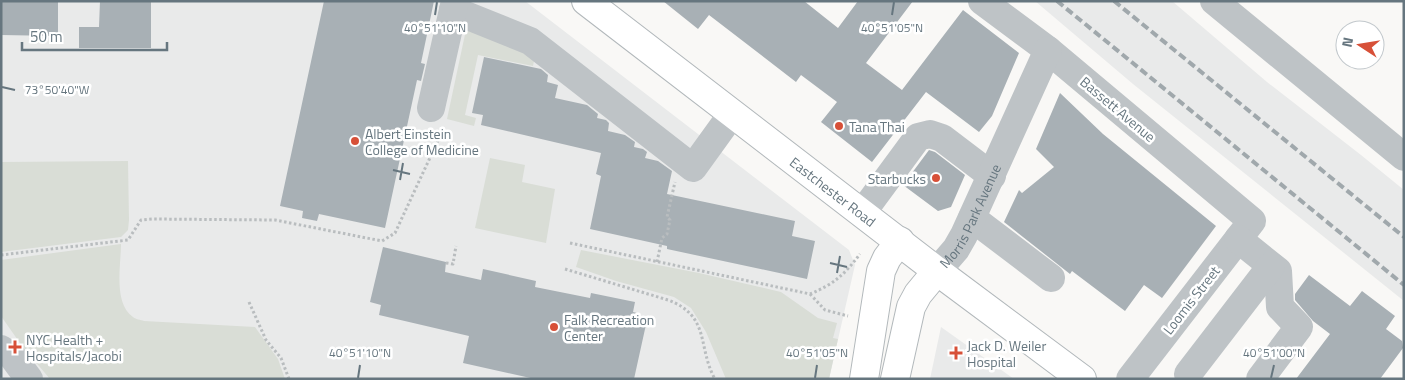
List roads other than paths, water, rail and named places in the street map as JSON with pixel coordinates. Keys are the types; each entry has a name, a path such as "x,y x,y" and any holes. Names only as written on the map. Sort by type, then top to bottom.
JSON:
{"main road":[{"name":"Eastchester Road","path":"586,1 1082,379"},
{"path":"864,379 881,271 887,258 900,242"},
{"name":"Morris Park Avenue","path":"895,379 911,307 918,294 938,271"}],"street":[{"name":"Bassett Avenue","path":"982,1 1048,50 1245,230 1271,266"},
{"path":"1218,3 1404,157"},
{"path":"431,108 454,6 530,42 693,168 732,114"},
{"name":"Morris Park Avenue","path":"938,271 956,249 972,218 1048,50"},
{"path":"862,213 918,137 930,134 942,138 992,176"},
{"path":"972,218 1051,278"},
{"name":"Loomis Street","path":"1130,379 1245,230"},
{"path":"1188,374 1271,266 1278,271 1280,307 1299,327 1260,379"},
{"path":"1,349 12,356 29,379"}],"railway":[{"path":"1057,1 1404,285"},
{"path":"1114,1 1404,237"}],"place":[{"name":"Tana Thai","path":"839,126"},
{"name":"Albert Einstein College of Medicine","path":"355,141"},
{"name":"Starbucks","path":"936,178"},
{"name":"Falk Recreation Center","path":"554,327"},
{"name":"NYC Health + Hospitals/Jacobi","path":"15,347"},
{"name":"Jack D. Weiler Hospital","path":"956,353"}]}
